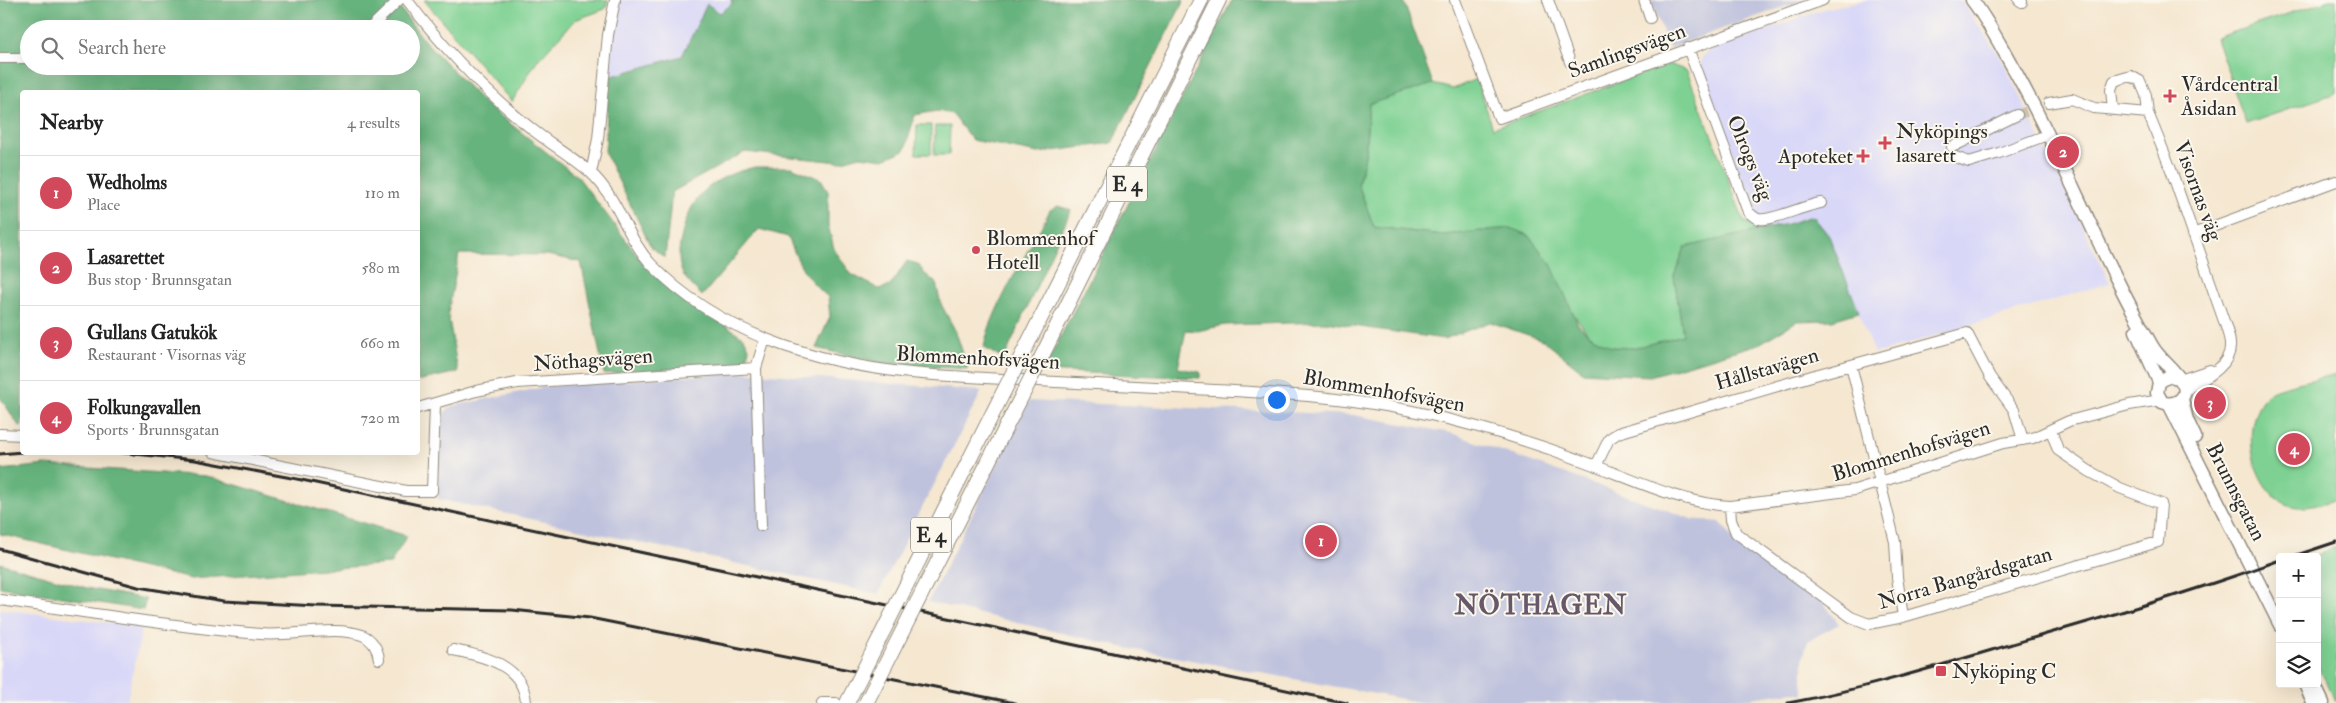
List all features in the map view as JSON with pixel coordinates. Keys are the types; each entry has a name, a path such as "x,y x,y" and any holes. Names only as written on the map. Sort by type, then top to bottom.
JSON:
{"highway":[{"name":"E 4","path":"847,703 1200,0"},
{"name":"E 4","path":"866,703 1036,368 1219,0"}],"main road":[{"name":"Brunnsgatan","path":"1963,0 2001,48"},
{"name":"Brunnsgatan","path":"1972,0 1986,17 2153,346 2181,387 2187,420 2276,604"},
{"name":"Brunnsgatan","path":"2096,237 2165,402 2276,617"},
{"path":"2158,385 2169,376 2181,387 2165,402"},
{"path":"2307,688 2313,703"},
{"path":"2316,688 2323,703"}],"street":[{"path":"378,20 399,0"},
{"path":"591,173 598,139 610,21 615,0"},
{"name":"Samlingsvägen","path":"1455,0 1499,118 1823,0"},
{"path":"1548,0 1570,62"},
{"path":"1644,0 1650,18"},
{"name":"Blommenhofsvägen","path":"412,2 463,67 500,102 591,173 606,190 638,246 651,264 696,300 765,339 796,350 878,371 934,376 1310,395 1358,401 1475,427 1596,466 1683,498 1714,505 1730,506 1833,495 1879,483 2003,443 2036,437 2069,421 2129,404 2151,395 2158,385"},
{"name":"Olrogs väg","path":"1688,48 1748,212 1757,218 1767,219 1806,205 1821,203"},
{"path":"0,58 20,58"},
{"name":"Visornas väg","path":"2113,110 2111,90 2114,81 2131,76 2140,81 2146,94 2148,113 2193,234 2230,344 2228,358 2220,367 2181,387"},
{"path":"2049,103 2072,99 2094,108 2148,113"},
{"path":"2017,115 1954,152 1969,162 1999,154 2047,135"},
{"path":"2193,234 2336,181"},
{"name":"Hållstavägen","path":"1596,466 1609,438 1618,433 1967,333 1990,377 2014,410 2023,440"},
{"path":"761,526 756,368 765,339"},
{"path":"1851,365 1895,542 1896,577 1903,617"},
{"name":"Nöthagsvägen","path":"420,408 476,391 517,384 756,368"},
{"name":"Blommenhofsvägen","path":"2129,404 2165,402"},
{"path":"227,455 406,492 432,490 435,404"},
{"name":"Norra Bangårdsgatan","path":"1730,506 1731,520 1736,533 1851,617 1869,624 1903,617 2158,542 2161,504 2120,488 2089,471 2058,450 2050,430"},
{"path":"0,434 20,435"},
{"path":"0,600 236,632 284,635 329,632 352,633 364,636 373,642 379,659"},
{"path":"453,650 482,656 502,664 518,680 526,696 526,703"},
{"path":"822,703 836,703"}],"shaded area":[{"path":"618,0 731,0 732,3 720,13 707,4 682,56 609,77 615,9"},
{"path":"1651,0 1803,0 1669,48"},
{"name":"Nyköpings lasarett","path":"1866,0 1960,0 1962,2 2002,60 2110,283 1874,354 1829,237 1813,216 1761,230 1700,69 1702,57 1709,51 1823,9"},
{"path":"745,372 982,391 878,594 438,499 439,417 452,406 549,386"},
{"path":"1029,401 1354,415 1451,433 1692,519 1720,522 1732,537 1774,563 1823,602 1839,624 1808,641 1803,658 1803,694 1794,692 1715,703 1679,700 1671,703 1424,703 1131,649 928,602"},
{"path":"0,609 142,627 127,701 148,703 0,703"}],"green space":[{"path":"0,0 394,0 409,20 20,20 20,75 420,75 420,35 484,103 578,177 648,269 744,338 749,348 746,363 604,374 581,262 547,255 459,254 448,313 458,372 420,381 420,90 20,90 19,426 0,397"},
{"path":"424,0 608,0 605,9 575,20 536,62 512,102"},
{"path":"731,0 1184,0 1112,143 1038,153 972,140 952,114 937,111 915,115 905,150 884,159 860,156 839,162 745,152 672,192 665,258 651,247 605,153 609,77 682,56 707,4 720,13 732,4"},
{"path":"1232,0 1403,0 1433,84 1369,104 1365,156 1358,184 1374,227 1443,235 1510,228 1528,235 1551,264 1578,324 1589,335 1611,347 1634,348 1683,335 1674,276 1685,247 1787,224 1813,216 1829,236 1859,312 1832,320 1797,321 1759,344 1650,376 1583,372 1543,340 1490,322 1444,339 1326,322 1225,325 1197,331 1186,330 1178,368 1200,372 1200,378 1043,371"},
{"path":"2329,0 2336,0 2336,93 2246,124 2216,38"},
{"path":"1669,64 1687,71 1744,221 1761,230 1685,248 1674,276 1683,335 1634,348 1611,347 1589,335 1510,228 1443,235 1374,227 1358,184 1365,156 1369,103 1433,84 1453,89 1476,79 1493,128"},
{"path":"917,125 931,125 931,154 916,154"},
{"path":"935,126 950,126 949,155 934,155"},
{"path":"755,167 791,167 821,179 828,191 828,225 834,249 851,274 879,289 890,286 907,261 918,264 924,273 936,283 941,304 956,332 968,369 886,364 816,348 830,317 828,297 808,277 788,237 759,229 702,296 684,275 679,263 680,244 686,220 699,197 717,181"},
{"path":"1058,206 1071,210 1004,359 984,348 987,335 1000,302 1050,210"},
{"path":"2336,374 2336,499 2303,507 2282,502 2269,491 2260,476 2254,458 2251,439 2253,421 2259,405 2274,390"},
{"path":"45,465 206,476 407,536 390,564 191,579 0,534 0,470"},
{"path":"2336,546 2336,701 2321,672 2321,554"},
{"path":"0,563 87,588 146,599 143,610 0,587"}],"tunnel":[{"path":"2017,115 2049,103"}],"railway":[{"path":"0,454 20,452"},
{"path":"144,455 195,460 297,479 1347,703"},
{"path":"2303,553 2336,542"},
{"path":"0,549 138,587 224,601 316,606 512,610 590,618 1015,703"},
{"path":"1788,703 1845,691 1929,669 2147,604 2276,561"}],"place":[{"name":"Vårdcentral Åsidan","path":"2170,96"},
{"name":"Nyköpings lasarett","path":"1885,143"},
{"name":"Lasarettet","path":"2063,152"},
{"name":"Apoteket","path":"1863,156"},
{"name":"Blommenhof Hotell","path":"976,250"},
{"name":"Gullans Gatukök","path":"2210,403"},
{"name":"Folkungavallen","path":"2294,449"},
{"name":"Wedholms","path":"1321,541"},
{"name":"Nyköping C","path":"1941,671"}],"district":[{"name":"NÖTHAGEN","path":"1541,606"}]}
